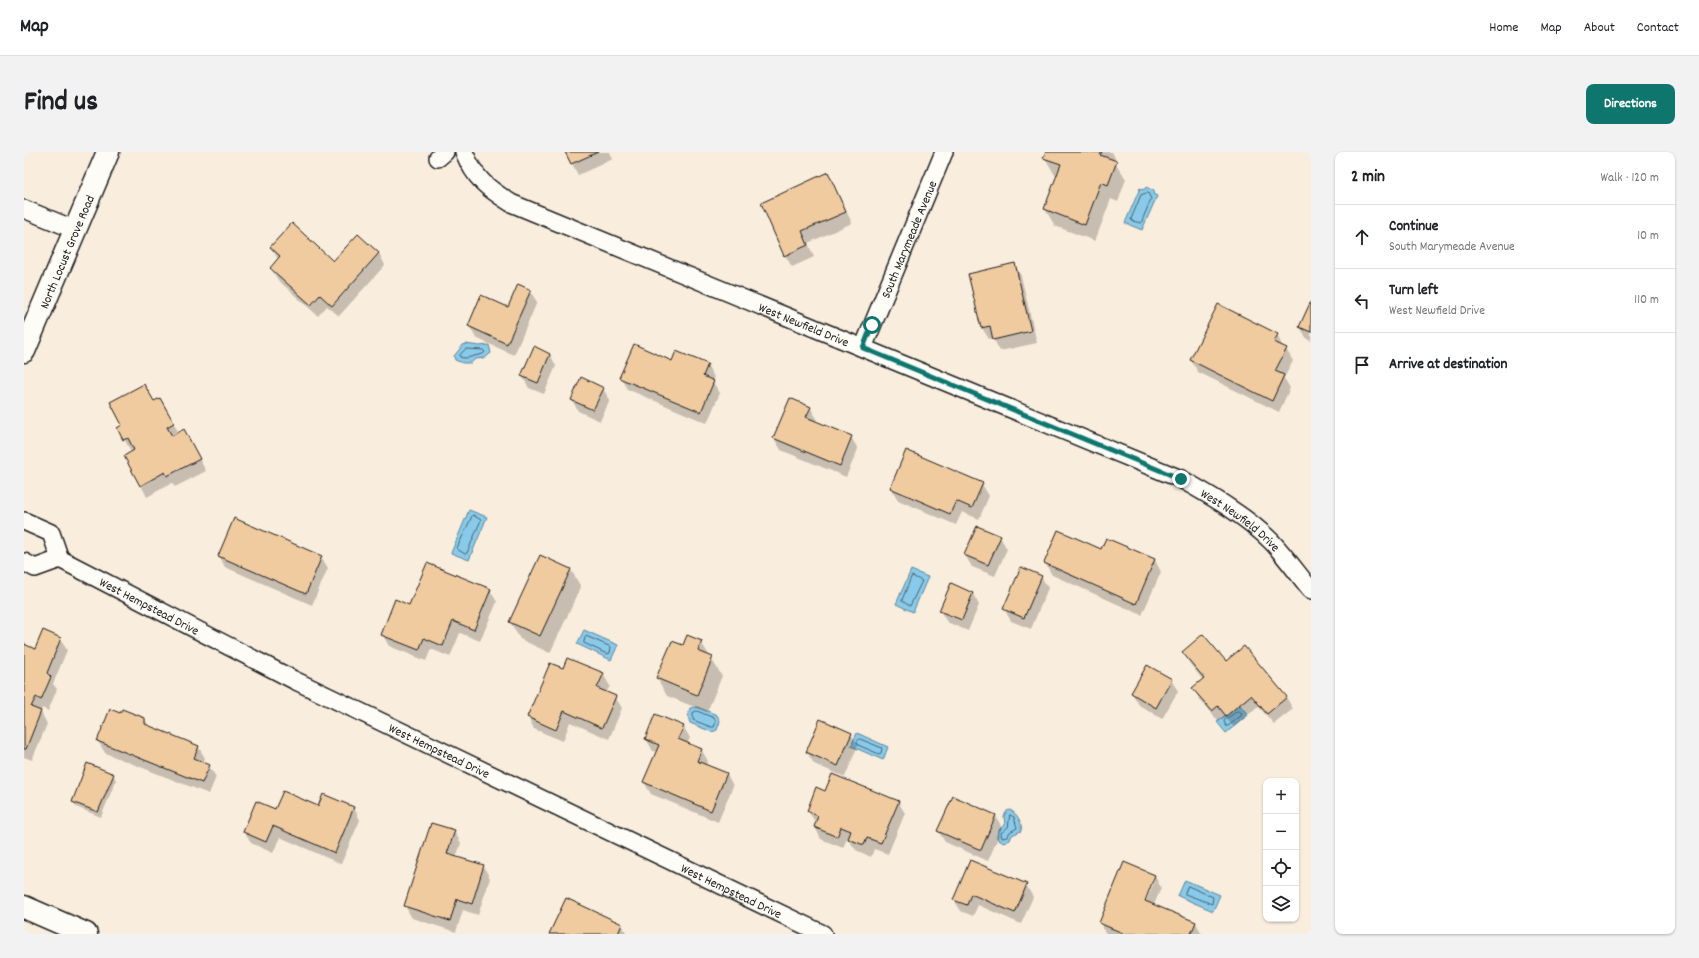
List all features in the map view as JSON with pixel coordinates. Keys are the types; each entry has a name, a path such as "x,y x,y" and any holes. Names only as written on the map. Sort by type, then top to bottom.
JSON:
{"street":[{"name":"North Locust Grove Road","path":"24,351 108,152"},
{"name":"West Newfield Drive","path":"464,152 470,168 488,189 511,203 1181,479 1213,496 1244,518 1272,542 1311,590"},
{"name":"South Marymeade Avenue","path":"863,348 944,152"},
{"path":"24,209 76,230"},
{"path":"24,520 51,533 60,559 36,568 24,562"},
{"name":"West Hempstead Drive","path":"60,559 294,680 824,934"},
{"path":"24,907 86,934"}],"water":[{"path":"1146,187 1154,191 1153,194 1157,196 1142,230 1125,223 1140,188 1144,190"},
{"path":"463,345 479,346 489,345 491,353 485,358 475,359 471,363 463,363 455,360 454,356"},
{"path":"469,510 487,517 469,560 451,553"},
{"path":"911,570 928,577 913,612 896,604"},
{"path":"584,630 618,645 611,660 577,644"},
{"path":"1239,704 1248,715 1226,733 1217,722"},
{"path":"697,707 717,715 720,721 717,730 712,732 690,723 688,716 690,708"},
{"path":"857,733 888,747 883,760 851,746"},
{"path":"1010,810 1019,819 1021,831 1012,835 1010,840 1005,842 1000,841 997,838 998,832 1005,825 1004,816 1007,811"},
{"path":"1185,880 1220,895 1213,911 1178,896"}],"building":[{"path":"565,152 598,152 571,164"},
{"path":"1046,152 1102,152 1100,155 1117,161 1108,185 1101,182 1085,225 1044,209 1061,164 1043,158"},
{"path":"828,172 846,212 802,231 808,245 784,256 761,203"},
{"path":"292,223 333,261 358,234 379,253 332,306 320,295 311,305 270,268 280,256 270,247"},
{"path":"1015,263 1031,331 993,340 990,326 981,328 968,274"},
{"path":"518,284 531,290 507,344 468,326 481,295 508,307"},
{"path":"1311,301 1311,332 1299,327"},
{"path":"1218,304 1278,334 1274,342 1287,348 1275,371 1284,375 1272,401 1190,360"},
{"path":"634,344 672,361 676,351 708,364 703,376 714,381 701,412 619,378"},
{"path":"534,346 550,354 538,383 521,376"},
{"path":"581,377 604,388 593,410 571,400"},
{"path":"144,384 154,401 160,398 174,423 167,427 172,436 184,429 200,459 167,476 165,472 140,486 124,456 134,450 128,438 123,440 117,428 122,425 110,402"},
{"path":"790,398 811,407 806,417 852,436 840,466 773,438"},
{"path":"906,450 983,483 972,508 956,501 950,514 890,488"},
{"path":"234,518 322,556 306,594 218,556"},
{"path":"977,526 1001,536 988,565 964,555"},
{"path":"1058,530 1101,549 1106,538 1155,559 1136,604 1044,563"},
{"path":"540,555 571,569 540,636 509,622"},
{"path":"427,563 491,589 474,630 453,621 443,646 424,638 419,650 381,635 395,599 409,605"},
{"path":"1021,567 1042,576 1024,618 1003,609"},
{"path":"951,583 973,593 962,620 939,611"},
{"path":"43,630 61,638 47,673 51,677 41,700 36,697 31,707 41,711 26,749 24,749 24,644 35,649"},
{"path":"1203,634 1226,661 1244,646 1287,697 1267,714 1251,695 1226,716 1218,706 1212,711 1192,688 1204,678 1182,652"},
{"path":"687,635 702,641 698,651 713,657 697,695 656,678 672,641 683,645"},
{"path":"567,658 604,673 597,688 616,696 602,728 564,711 556,730 527,717 550,663 563,668"},
{"path":"1147,665 1172,679 1156,708 1131,693"},
{"path":"110,709 120,713 122,709 145,718 145,724 199,746 194,758 210,765 202,783 97,741"},
{"path":"655,714 684,726 678,739 702,749 697,761 727,773 711,811 643,782 659,745 645,739"},
{"path":"820,719 852,733 838,766 806,752"},
{"path":"87,763 114,774 98,812 72,802"},
{"path":"832,774 899,801 881,843 867,838 864,845 848,839 851,831 841,827 837,837 814,827 818,816 807,811 816,787 825,791"},
{"path":"283,791 318,806 323,794 354,807 335,853 273,826 266,842 243,832 256,801 275,809"},
{"path":"953,796 996,815 981,850 937,831"},
{"path":"431,823 455,830 447,854 484,865 472,904 457,899 450,921 404,906"},
{"path":"970,860 1027,884 1015,913 971,894 967,905 953,900"},
{"path":"1124,862 1155,875 1145,901 1196,922 1191,934 1125,934 1099,923"},
{"path":"566,898 622,924 618,934 549,934"}],"route":[{"path":"872,325 863,348 1181,479"}]}
